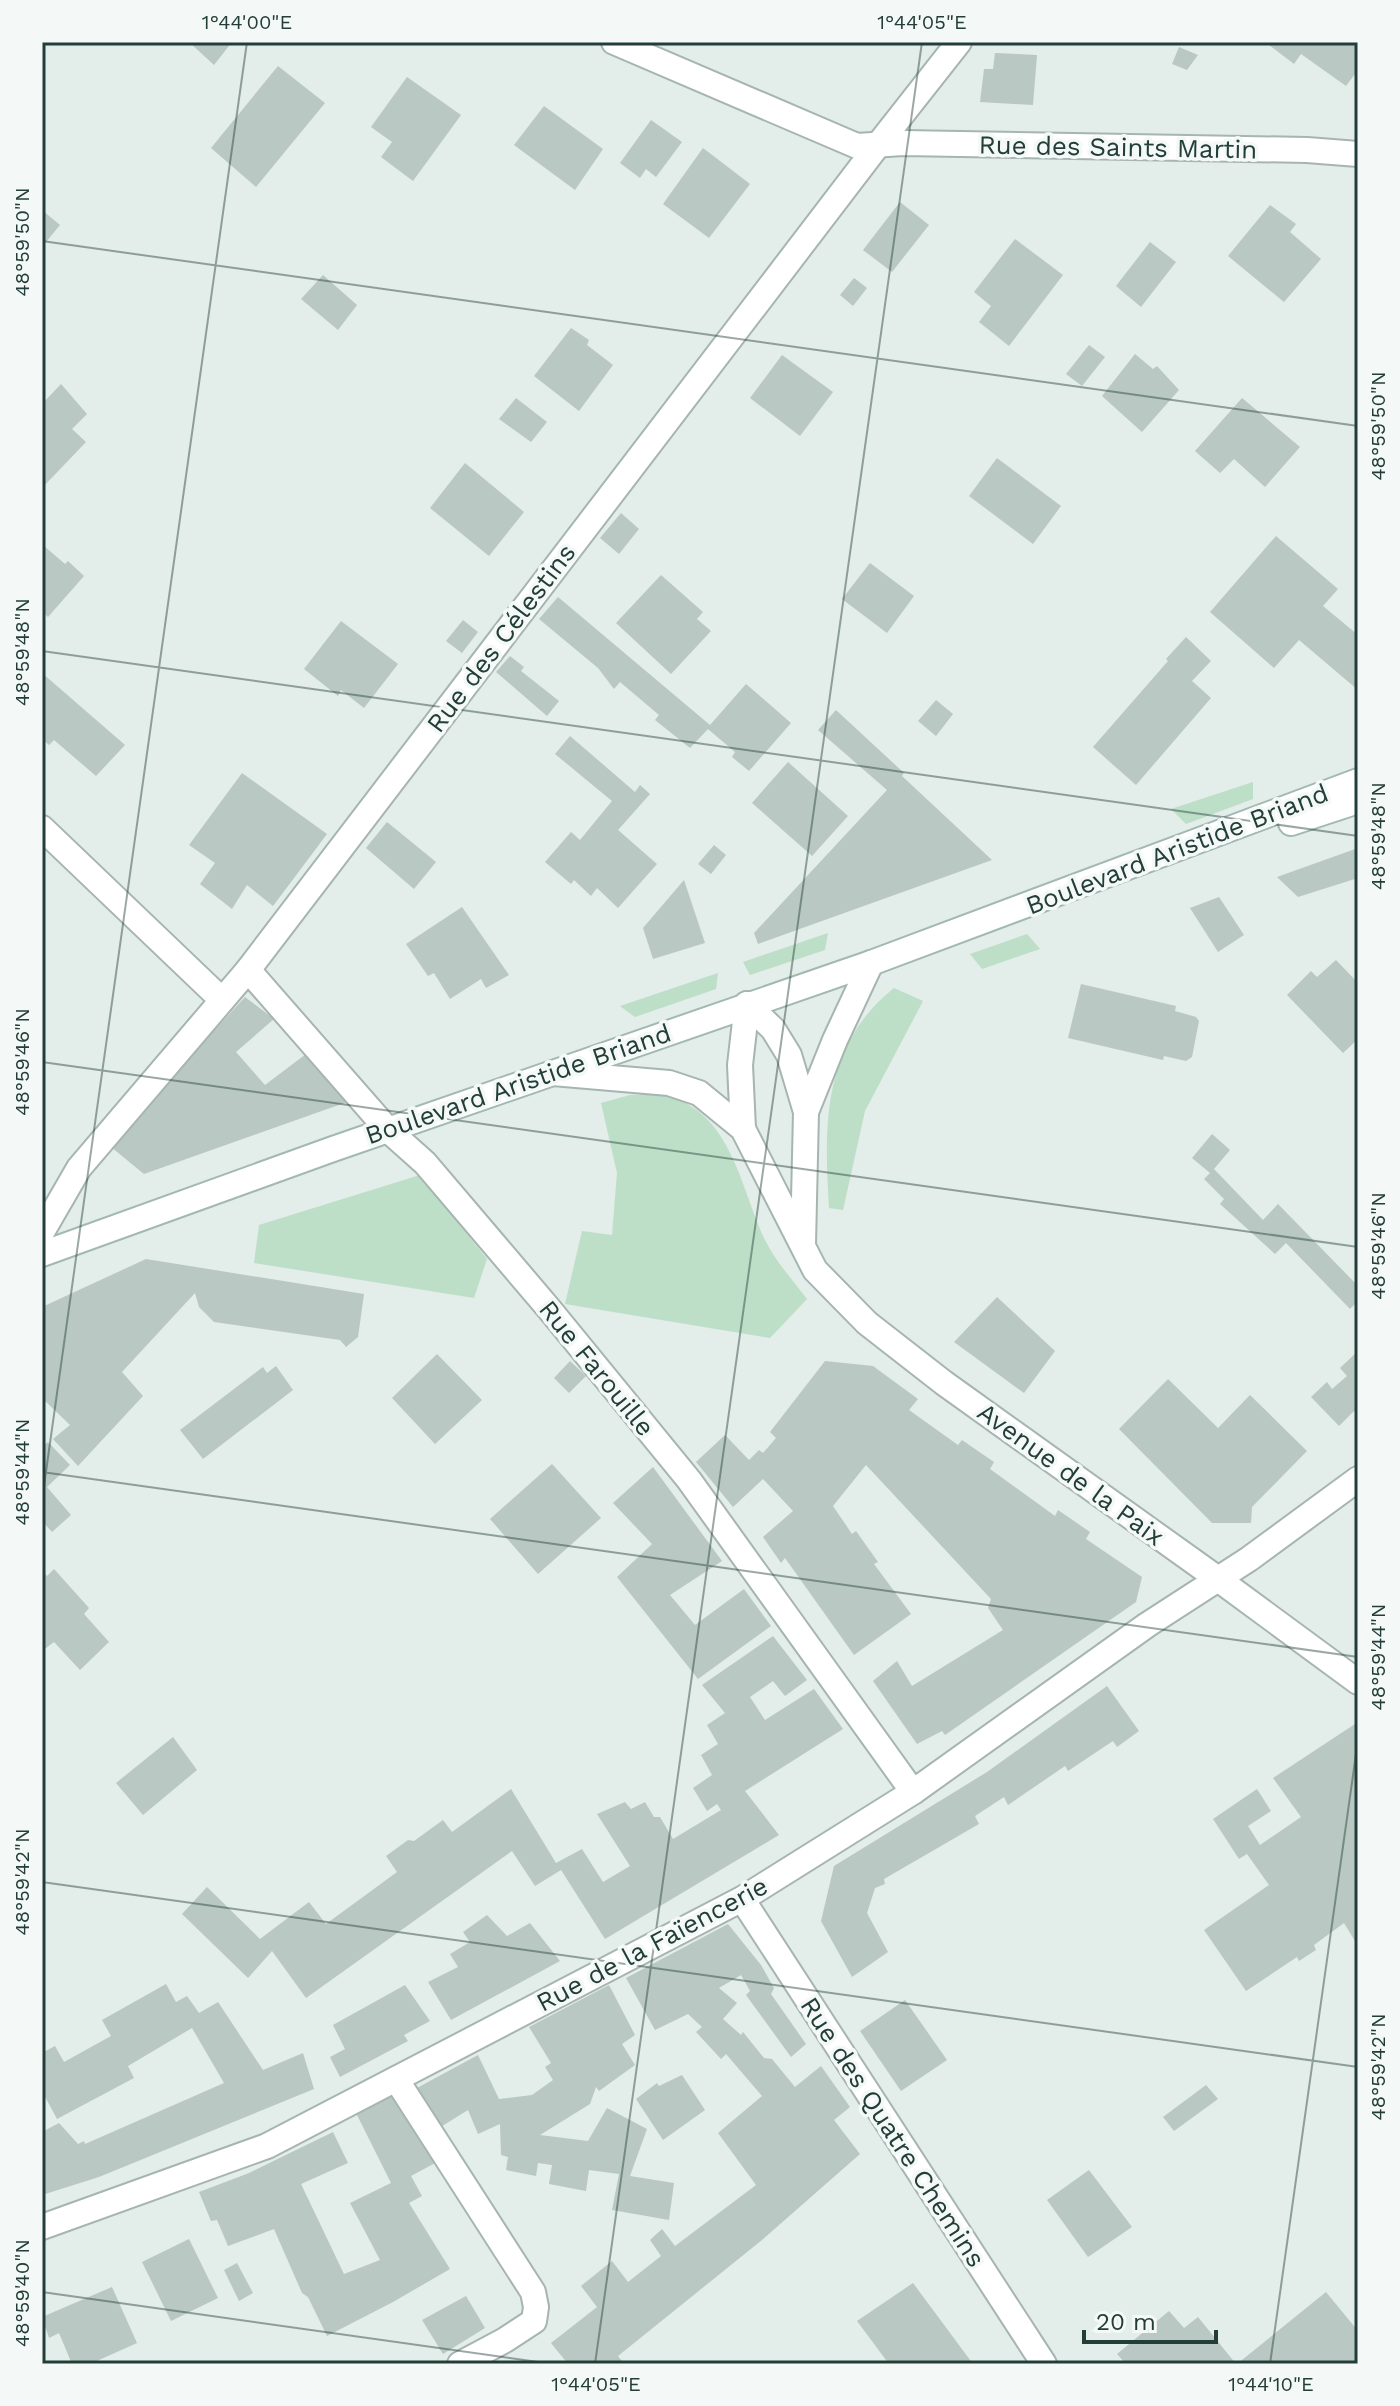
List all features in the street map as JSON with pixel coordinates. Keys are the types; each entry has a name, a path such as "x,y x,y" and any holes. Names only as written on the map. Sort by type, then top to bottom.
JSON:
{"street":[{"name":"Rue des Saints Martin","path":"614,42 857,146 903,143 1307,150 1358,154"},
{"name":"Rue des Célestins","path":"42,1232 79,1168 248,970 959,42"},
{"name":"Boulevard Aristide Briand","path":"42,1254 388,1130 871,963 1358,781"},
{"name":"Boulevard Aristide Briand","path":"995,917 1358,801"},
{"path":"42,828 222,1000"},
{"path":"806,1112 871,963"},
{"name":"Rue Farouille","path":"248,970 388,1130 425,1163 689,1480 913,1792"},
{"path":"747,1004 773,1029 789,1055 806,1112 803,1247"},
{"name":"Avenue de la Paix","path":"743,1129 740,1065 747,1004"},
{"name":"Avenue de la Paix","path":"553,1073 669,1083 699,1093 743,1129 815,1270 867,1323 1358,1682"},
{"name":"Rue de la Faïencerie","path":"42,2227 267,2146 742,1899 913,1792 1147,1625 1249,1559 1358,1479"},
{"name":"Rue des Quatre Chemins","path":"742,1899 1044,2364"},
{"path":"396,2079 533,2292 536,2307 534,2321 460,2364"}],"green space":[{"path":"1253,782 1253,799 1186,824 1171,809"},
{"path":"828,933 825,950 750,975 743,962"},
{"path":"1027,934 1040,949 982,969 970,954"},
{"path":"718,973 716,989 635,1017 620,1006"},
{"path":"894,988 923,1001 865,1111 843,1210 829,1208 828,1117 840,1061 870,1011"},
{"path":"657,1094 684,1102 703,1115 718,1132 739,1173 768,1246 807,1299 770,1338 565,1304 582,1231 612,1235 617,1173 601,1103 630,1095"},
{"path":"420,1175 487,1259 474,1298 254,1263 259,1225"}],"building":[{"path":"189,42 232,42 214,65"},
{"path":"1265,42 1358,42 1358,70 1346,86 1301,54 1294,64"},
{"path":"1179,47 1198,55 1187,70 1172,64"},
{"path":"995,53 1037,55 1033,105 980,102 984,69 993,69"},
{"path":"278,66 325,103 256,187 211,148"},
{"path":"407,77 461,115 413,181 381,157 392,142 371,127"},
{"path":"544,106 603,149 575,190 514,145"},
{"path":"651,120 682,142 656,177 646,169 640,178 620,163"},
{"path":"703,148 750,184 709,238 663,204"},
{"path":"900,202 929,225 892,272 863,250"},
{"path":"1270,205 1296,224 1290,232 1321,259 1284,302 1228,256"},
{"path":"42,210 60,225 46,242 42,238"},
{"path":"1015,239 1063,275 1009,346 979,322 991,306 974,292"},
{"path":"1150,242 1176,262 1141,307 1116,286"},
{"path":"323,275 357,305 338,330 301,299"},
{"path":"854,278 867,288 853,306 840,295"},
{"path":"571,328 589,340 587,345 613,365 579,411 534,376"},
{"path":"1089,345 1105,357 1082,386 1066,374"},
{"path":"1135,354 1153,369 1157,366 1179,390 1142,432 1102,396"},
{"path":"782,355 833,392 800,436 750,398"},
{"path":"61,384 87,414 72,429 86,442 42,488 42,404"},
{"path":"516,398 547,422 531,442 499,419"},
{"path":"1242,398 1300,447 1265,487 1234,459 1220,473 1195,451"},
{"path":"997,458 1061,506 1033,544 969,496"},
{"path":"465,463 524,512 489,556 430,508"},
{"path":"621,513 639,529 619,554 600,538"},
{"path":"1276,536 1338,589 1323,606 1358,635 1358,690 1299,640 1274,668 1210,612"},
{"path":"44,546 84,576 48,617 42,611"},
{"path":"870,563 914,596 887,633 842,599"},
{"path":"661,575 703,612 697,619 711,631 671,674 616,623"},
{"path":"558,597 710,725 746,684 791,723 749,771 732,757 735,752 708,729 690,748 655,720 659,715 620,682 614,689 598,668 539,619"},
{"path":"463,620 478,632 462,653 446,641"},
{"path":"341,621 398,664 364,708 341,690 338,696 304,669"},
{"path":"1186,637 1211,661 1192,681 1211,698 1136,785 1093,747"},
{"path":"510,656 524,667 521,671 559,701 547,716 496,672"},
{"path":"42,673 125,745 96,776 54,740 49,745 42,739"},
{"path":"936,700 953,714 936,736 918,721"},
{"path":"836,710 992,860 758,944 754,933 887,790 818,730"},
{"path":"570,736 635,792 640,785 650,794 618,830 657,864 618,908 597,888 591,896 574,880 571,884 545,862 571,832 580,840 612,801 555,754"},
{"path":"788,762 848,816 812,856 752,803"},
{"path":"242,773 327,834 273,906 247,885 232,909 200,884 215,863 189,845"},
{"path":"387,822 436,862 414,889 366,848"},
{"path":"714,845 726,855 711,874 698,864"},
{"path":"1358,848 1358,878 1298,897 1277,877"},
{"path":"684,880 705,943 653,959 643,928"},
{"path":"1219,897 1244,935 1218,952 1190,908"},
{"path":"462,907 509,975 486,988 481,979 450,999 434,973 428,976 406,944"},
{"path":"1336,960 1358,983 1358,1039 1343,1053 1287,995 1311,971 1317,977"},
{"path":"1081,984 1176,1006 1175,1011 1196,1017 1199,1021 1192,1057 1186,1061 1164,1056 1163,1060 1068,1038"},
{"path":"245,997 274,1019 236,1052 265,1085 306,1054 347,1102 144,1174 111,1147"},
{"path":"1212,1134 1230,1150 1214,1169 1263,1220 1278,1204 1358,1286 1358,1301 1350,1309 1286,1243 1275,1254 1220,1204 1224,1199 1204,1179 1210,1173 1192,1158"},
{"path":"146,1259 364,1294 358,1337 346,1347 340,1340 214,1322 199,1307 195,1293 122,1372 143,1396 78,1466 53,1439 70,1425 42,1398 42,1307"},
{"path":"997,1297 1055,1351 1024,1393 954,1342"},
{"path":"1358,1351 1358,1414 1354,1411 1339,1426 1311,1397 1327,1382 1332,1389 1347,1376 1340,1368"},
{"path":"437,1354 482,1400 435,1444 392,1398"},
{"path":"570,1361 586,1376 569,1393 554,1378"},
{"path":"825,1361 873,1366 918,1399 909,1410 958,1445 962,1440 994,1462 990,1469 1055,1516 1058,1510 1090,1532 1086,1539 1142,1577 1136,1602 945,1735 942,1731 917,1744 873,1681 897,1661 912,1686 1003,1630 988,1608 991,1599 866,1465 833,1506 852,1534 856,1531 878,1562 874,1564 911,1614 854,1655 785,1558 781,1563 763,1537 793,1511 763,1479 733,1507 696,1462 725,1435 749,1460 759,1450 763,1453 776,1438 770,1432"},
{"path":"276,1366 293,1390 203,1459 180,1430 263,1367 267,1373"},
{"path":"1168,1379 1218,1428 1250,1395 1307,1451 1252,1507 1251,1523 1212,1523 1119,1429"},
{"path":"48,1442 70,1465 47,1487 71,1515 52,1532 42,1521 42,1447"},
{"path":"552,1464 601,1518 538,1574 490,1519"},
{"path":"653,1467 722,1561 670,1595 695,1625 744,1589 771,1626 698,1679 617,1577 652,1544 613,1503"},
{"path":"54,1569 89,1608 84,1614 109,1642 80,1670 54,1642 42,1651 42,1570 47,1576"},
{"path":"773,1636 807,1680 785,1696 773,1681 750,1697 765,1720 814,1689 843,1729 745,1791 779,1835 605,1939 561,1870 535,1886 512,1851 306,1998 272,1951 248,1978 182,1914 207,1887 260,1939 309,1902 326,1924 397,1872 386,1856 443,1820 452,1832 511,1789 556,1863 582,1849 603,1882 630,1866 597,1814 625,1802 631,1809 645,1802 654,1817 660,1817 673,1839 721,1810 717,1804 707,1811 693,1788 712,1775 701,1755 718,1744 707,1725 725,1713 702,1685"},
{"path":"1107,1686 1139,1731 1117,1747 1113,1741 1068,1771 1065,1766 1008,1805 1004,1797 975,1816 979,1824 884,1879 885,1884 875,1888 867,1913 888,1952 852,1977 821,1921 834,1866 987,1772"},
{"path":"1355,1724 1358,1727 1358,1946 1344,1923 1314,1945 1316,1950 1299,1961 1297,1957 1246,1991 1204,1930 1269,1885 1247,1854 1239,1859 1213,1819 1257,1789 1271,1811 1248,1826 1260,1845 1301,1817 1273,1778"},
{"path":"173,1737 197,1770 143,1815 116,1783"},
{"path":"487,1915 507,1936 530,1923 560,1961 451,2020 428,1982 458,1967 450,1954 470,1942 463,1932"},
{"path":"728,1924 761,1965 774,1988 771,1994 806,2044 791,2057 746,1995 750,1991 741,1975 719,1988 737,2003 723,2019 741,2035 743,2032 764,2058 772,2059 795,2087 821,2066 850,2107 834,2120 860,2154 762,2240 618,2356 624,2364 568,2364 551,2343 597,2307 581,2286 612,2261 628,2282 661,2256 650,2240 662,2229 675,2246 756,2185 718,2133 762,2096 726,2054 721,2059 696,2032 702,2027 688,2014 655,2030 626,1978"},
{"path":"166,1984 176,2002 187,1996 199,2013 218,2002 263,2070 303,2053 314,2089 99,2177 42,2195 42,2132 59,2123 78,2144 84,2141 85,2144 224,2083 192,2028 128,2066 134,2078 57,2119 42,2091 42,2053 55,2046 64,2062 111,2036 102,2020"},
{"path":"405,1985 430,2021 404,2035 408,2041 340,2077 330,2057 345,2049 333,2025"},
{"path":"609,1985 635,2035 622,2044 635,2065 599,2091 596,2087 590,2104 540,2135 588,2141 607,2108 647,2129 630,2176 674,2183 669,2220 612,2210 619,2174 589,2170 586,2191 549,2184 552,2165 538,2163 536,2176 506,2170 508,2157 501,2155 500,2124 478,2134 468,2110 439,2128 415,2089 478,2055 499,2099 532,2095 553,2080 545,2067 551,2063 529,2027"},
{"path":"905,2000 947,2060 901,2091 860,2031"},
{"path":"682,2075 705,2110 663,2140 636,2099 657,2083 659,2086"},
{"path":"1206,2085 1218,2099 1174,2131 1163,2117"},
{"path":"399,2093 437,2162 411,2176 422,2196 409,2203 450,2269 327,2336 308,2297 302,2293 274,2229 228,2246 217,2220 211,2221 199,2192 249,2173 333,2132 348,2163 301,2184 344,2274 380,2260 350,2203 391,2183 356,2113"},
{"path":"1089,2170 1132,2227 1088,2257 1047,2200"},
{"path":"189,2239 218,2298 171,2321 142,2262"},
{"path":"237,2263 253,2293 239,2301 224,2270"},
{"path":"913,2283 973,2364 889,2364 857,2321"},
{"path":"112,2287 137,2343 90,2364 72,2364 59,2333 49,2338 42,2317"},
{"path":"1326,2292 1358,2331 1358,2364 1237,2364"},
{"path":"466,2296 485,2328 443,2354 422,2320"},
{"path":"1169,2311 1184,2328 1198,2317 1236,2364 1126,2364 1117,2354"}]}
